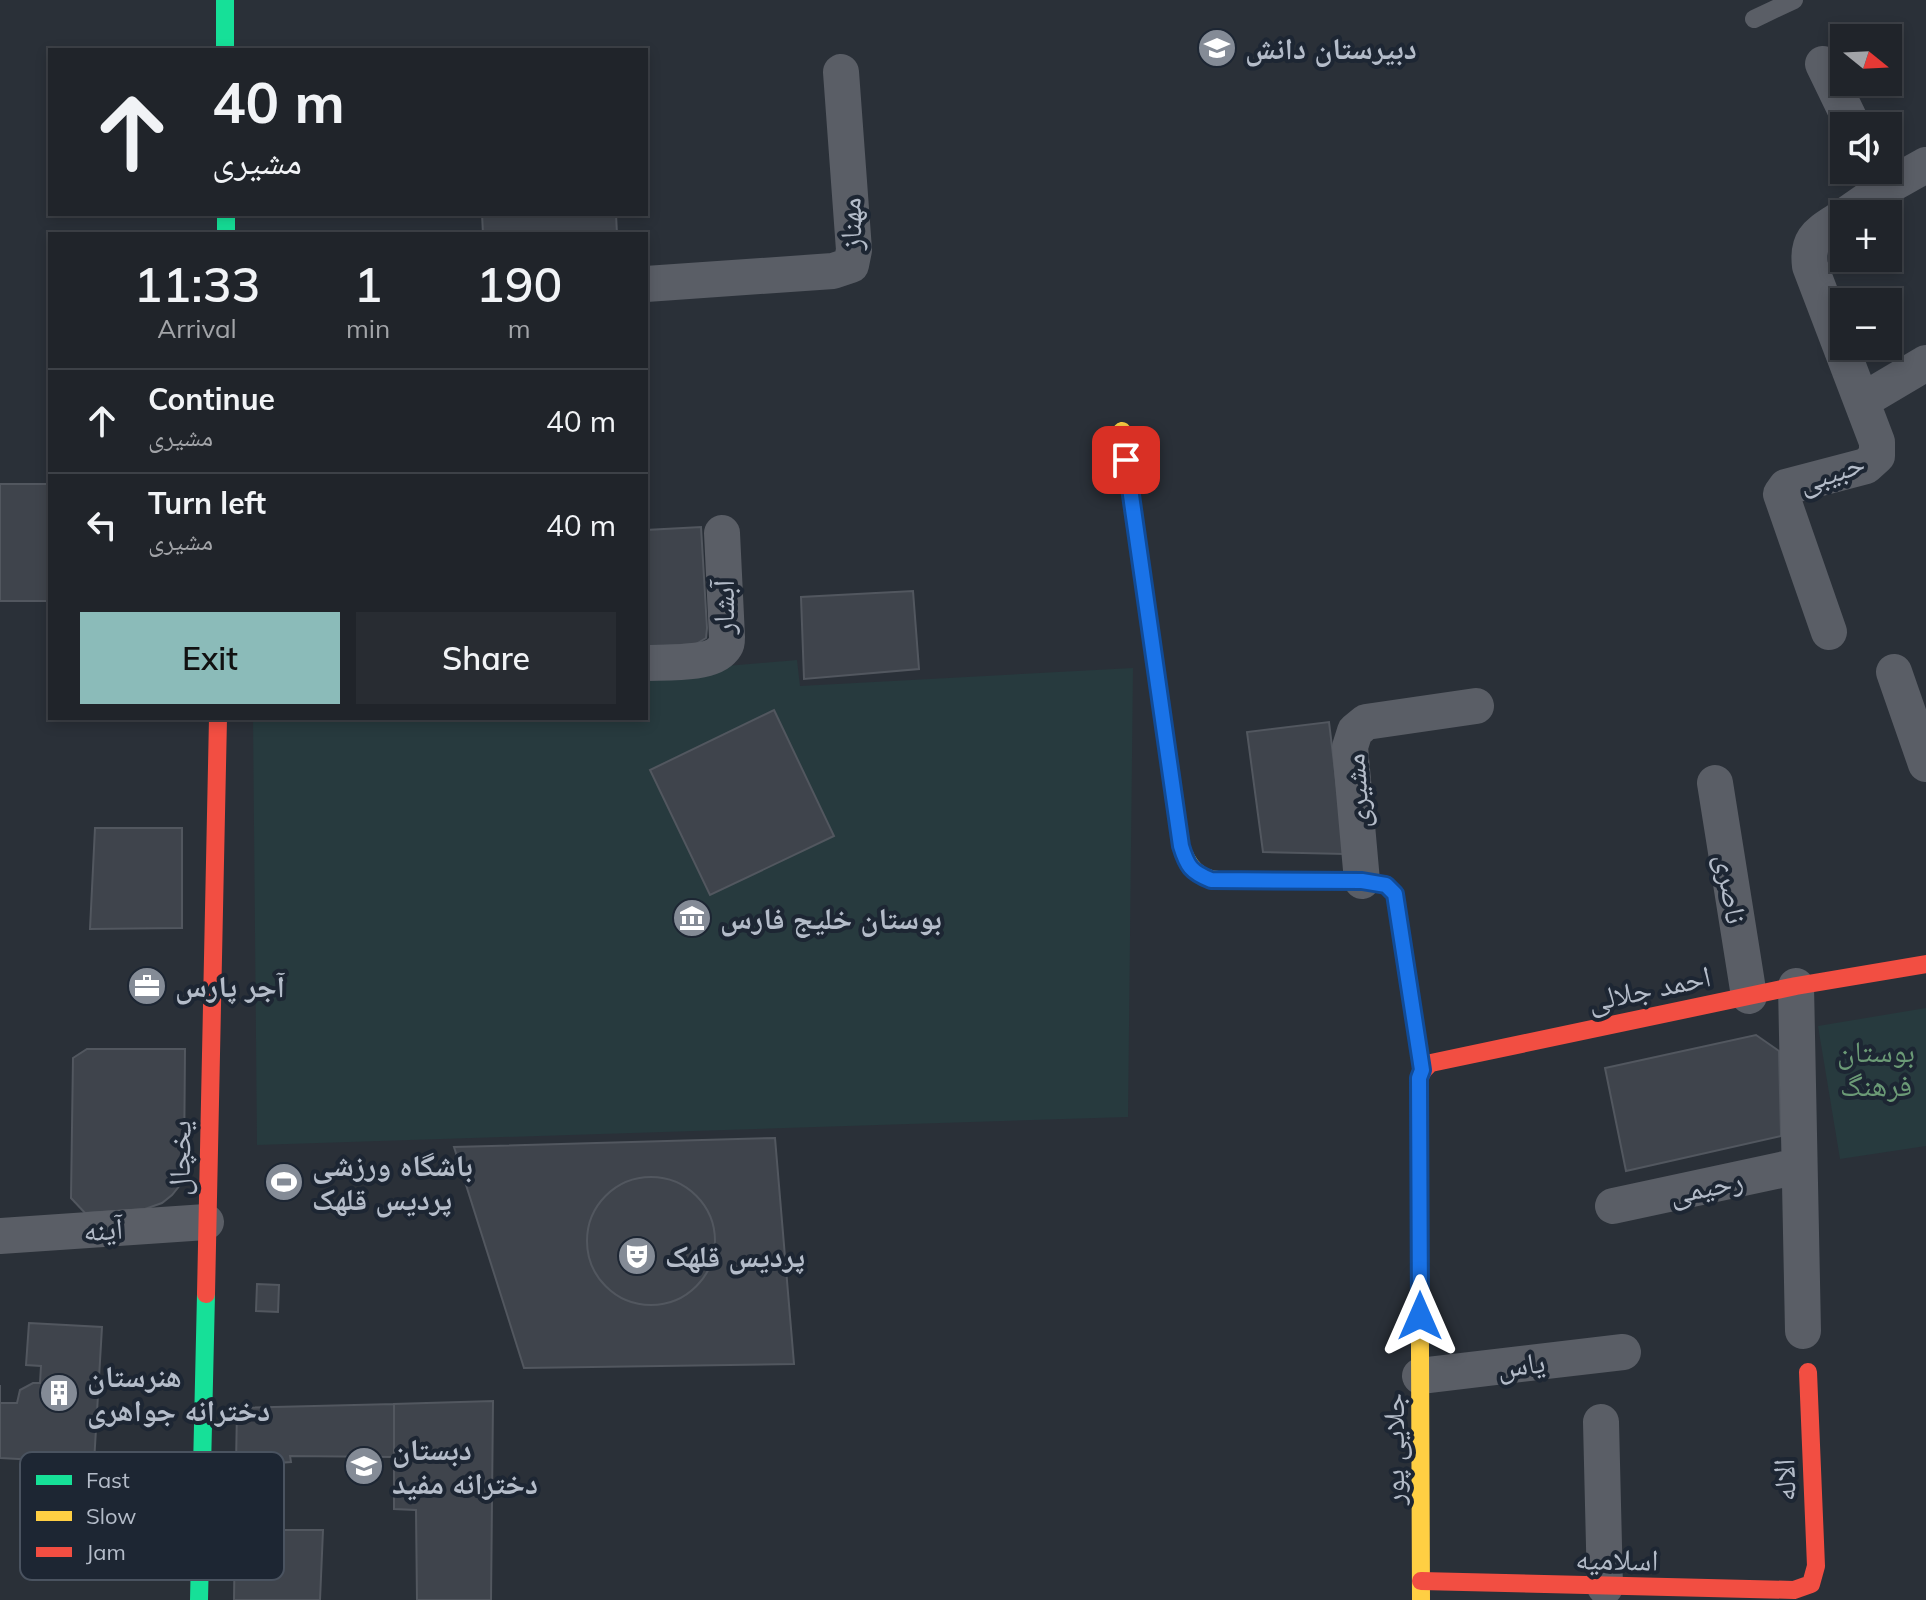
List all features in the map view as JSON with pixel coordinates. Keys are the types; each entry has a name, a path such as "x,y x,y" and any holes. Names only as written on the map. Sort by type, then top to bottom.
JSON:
{"street":[{"path":"225,0 225,48"},
{"path":"1823,64 1846,112"},
{"name":"مهناز","path":"648,284 833,271 851,265 854,250 841,72"},
{"name":"حبیبی","path":"1902,172 1926,165"},
{"name":"حبیبی","path":"1860,200 1874,184"},
{"name":"حبیبی","path":"1829,632 1781,494 1786,487 1866,466 1877,456 1877,442 1810,266 1808,252 1815,236 1830,226"},
{"name":"حبیبی","path":"1862,401 1926,363"},
{"path":"1122,431 1181,846 1186,863 1197,874 1211,880 1362,881 1386,885 1395,894 1422,1070"},
{"name":"آبشار","path":"648,663 705,659 723,650 727,637 722,533"},
{"path":"1894,672 1926,764"},
{"name":"مشیری","path":"1362,881 1350,747 1355,731 1366,722 1476,706"},
{"name":"یخچال","path":"202,1452 218,720"},
{"name":"ناصری","path":"1715,783 1749,996"},
{"name":"احمد جلالی","path":"1422,1070 1431,1063 1796,986 1926,964"},
{"path":"1796,986 1803,1331"},
{"name":"جلایی پور","path":"1421,1591 1419,1078 1422,1070"},
{"name":"رحیمی","path":"1613,1206 1799,1166"},
{"name":"آینه","path":"0,1236 206,1222"},
{"name":"یاس","path":"1420,1376 1623,1352"},
{"name":"الاله","path":"1808,1372 1816,1566 1811,1584"},
{"path":"1601,1422 1605,1587"},
{"name":"یخچال","path":"199,1580 199,1600"},
{"name":"اسلامیه","path":"1421,1591 1605,1587 1794,1590 1811,1584"}],"lane":[{"path":"1754,19 1794,0"}],"green space":[{"name":"بوستان خلیج فارس","path":"797,660 800,686 1133,668 1128,1117 257,1145 253,720 648,720 648,673"},
{"name":"بوستان فرهنگ","path":"1926,1008 1926,1146 1840,1159 1818,1026"}],"building":[{"path":"482,216 616,216 617,232 483,232"},
{"path":"0,484 48,484 48,601 0,601"},
{"path":"701,527 707,628 706,638 696,644 648,647 648,530"},
{"path":"913,591 919,669 804,679 801,597"},
{"path":"774,710 834,836 710,895 650,770"},
{"path":"1329,722 1345,854 1263,852 1247,732"},
{"path":"95,828 182,828 182,928 90,929"},
{"path":"1756,1035 1779,1051 1781,1136 1626,1171 1605,1068"},
{"path":"87,1049 185,1049 184,1167 180,1185 162,1203 145,1209 85,1213 71,1198 73,1058"},
{"name":"پردیس قلهک","path":"775,1138 794,1364 524,1368 454,1147"},
{"path":"651,1177 676,1182 696,1196 710,1216 715,1241 710,1266 696,1286 676,1300 651,1305 626,1300 606,1286 592,1266 587,1241 592,1216 606,1196 626,1182"},
{"path":"257,1284 279,1285 278,1312 256,1311"},
{"name":"هنرستان دخترانه جواهری","path":"29,1323 102,1327 95,1452 20,1452 20,1459 0,1458 0,1403 17,1403 20,1390 40,1383 41,1366 26,1365"},
{"name":"دبستان دخترانه مفید","path":"493,1401 491,1600 417,1600 416,1510 394,1509 394,1404"},
{"path":"394,1404 394,1457 290,1456 291,1462 284,1462 284,1452 236,1452 237,1408"},
{"path":"284,1530 323,1530 320,1600 234,1600 234,1580 284,1580"}],"traffic: fast":[{"path":"225,0 225,48"},
{"path":"226,216 226,232"},
{"path":"202,1452 206,1294"},
{"path":"199,1580 199,1600"}],"traffic: slow":[{"path":"1122,431 1181,846 1194,870 1205,877 1219,880"},
{"path":"1419,1098 1421,1600"}],"traffic: jam":[{"path":"206,1294 218,720"},
{"path":"1219,880 1362,881 1386,885 1395,894 1422,1070"},
{"path":"1419,1098 1421,1074 1431,1063 1796,986 1926,964"},
{"path":"1421,1581 1794,1590 1811,1584 1816,1566 1808,1372"}],"place":[{"name":"دبیرستان دانش","path":"1217,48"},
{"name":"بوستان خلیج فارس","path":"692,918"},
{"name":"آجر پارس","path":"147,986"},
{"name":"باشگاه ورزشی پردیس قلهک","path":"284,1182"},
{"name":"پردیس قلهک","path":"637,1256"},
{"name":"هنرستان دخترانه جواهری","path":"59,1393"},
{"name":"دبستان دخترانه مفید","path":"364,1466"}],"route":[{"path":"1126,460 1181,846 1186,863 1197,874 1211,880 1362,881 1386,885 1395,894 1422,1070 1419,1078 1420,1316"}]}
